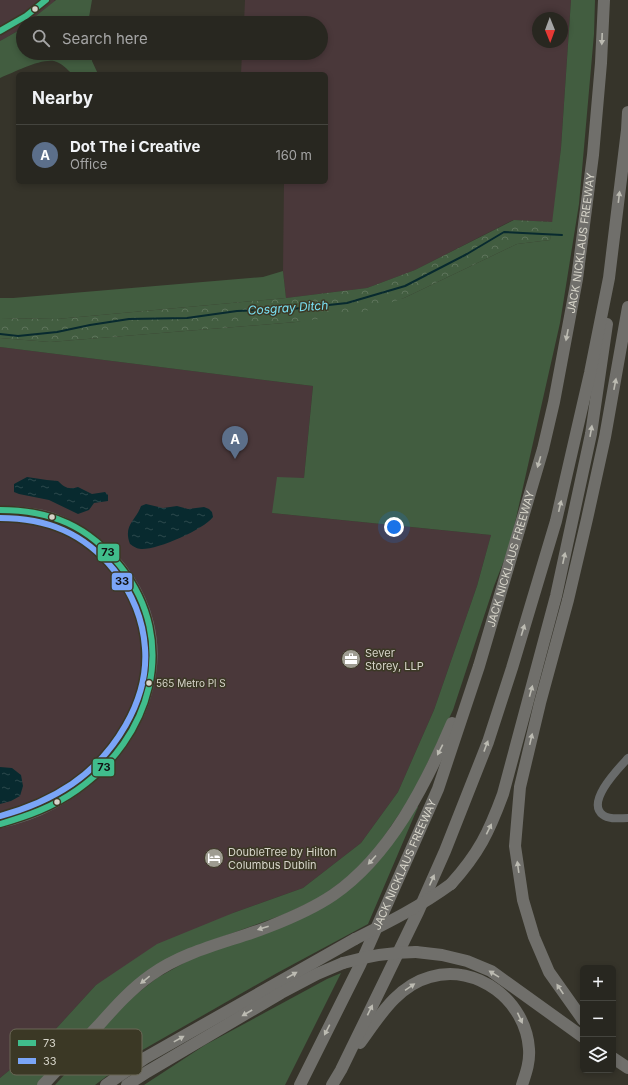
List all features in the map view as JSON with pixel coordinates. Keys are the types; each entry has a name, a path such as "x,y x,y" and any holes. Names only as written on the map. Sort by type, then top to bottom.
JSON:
{"highway":[{"name":"JACK NICKLAUS FREEWAY","path":"300,1085 360,964 435,796 484,650 543,449 578,279 593,155 601,63 604,0"},
{"path":"341,1070 418,912 445,851 488,742 512,668 560,505 590,373 609,278 628,112"},
{"path":"142,1060 355,939 428,901 451,884 467,866 478,850 493,821 502,794 556,596 592,427 611,292 616,219"},
{"path":"580,1016 549,972 534,938 523,900 515,846 520,787 540,703 568,600 587,519 605,437 628,307"},
{"path":"95,1029 128,993 152,974 182,957 222,941 268,927 305,911 334,894 361,872 387,844 411,806 444,742 484,650"},
{"path":"142,1075 281,993 317,974 343,963 390,952 416,952 442,955 467,961 491,972 580,1035"},
{"path":"332,1085 385,1008 398,995 413,984 429,977 447,974 464,975 483,981 501,992 515,1008 525,1029 529,1050 527,1069 522,1085"},
{"path":"43,1085 52,1075"},
{"path":"106,1085 120,1075"},
{"path":"127,1085 142,1075"}],"street":[{"path":"26,16 46,0"},
{"path":"0,32 16,22"},
{"path":"0,510 18,510 51,516 77,528 110,552 130,576 146,610 153,645 152,672 143,707 126,740 103,769 87,783 57,804 38,813 0,824"},
{"path":"628,758 600,793 598,802 599,810 604,816 611,818 628,818"}],"shaded area":[{"path":"0,0 55,1 36,16 16,16 16,32 0,41"},
{"path":"245,0 571,0 568,44 568,12 532,12 532,48 568,48 561,148 553,222 513,220 415,270 367,288 286,298 283,271 284,184 328,184 328,72 241,72 242,60 328,60 328,16 244,16"},
{"path":"0,347 313,386 304,478 272,513 491,535 477,586 434,710 398,792 361,843 303,888 233,913 96,985 56,1029 10,1029 10,1070 0,1078"}],"green space":[{"path":"56,0 92,0 89,16 36,16"},
{"path":"571,0 595,0 594,34 579,204 560,323 510,545 494,586 453,710 412,795 374,851 353,873 319,898 285,914 191,948 87,1029 56,1029 96,985 157,944 233,913 303,888 361,843 398,792 434,710 477,586 491,535 272,513 277,477 304,478 313,386 0,347 0,338 50,342 296,322 404,298 517,244 550,240 561,148"},
{"path":"16,32 16,60 92,60 97,72 70,72 59,63 48,61 27,66 0,78 0,41"},
{"path":"514,220 553,222 550,240 517,244 404,298 357,314 296,322 50,342 0,338 0,318 57,319 286,298 367,288 415,270"},
{"path":"283,271 286,298 57,319 0,318 0,298 263,277"},
{"path":"416,806 418,807 368,924 277,973 142,1050 142,1029 102,1029 120,1007 157,978 191,959 317,910"},
{"path":"341,973 285,1085 144,1085 205,1045 327,979"},
{"path":"10,1070 10,1075 46,1075 37,1085 0,1085 0,1078"},
{"path":"64,1075 108,1075 95,1085 55,1085"}],"water":[{"path":"27,477 58,481 66,487 78,487 92,494 105,492 108,495 108,501 94,503 89,510 78,514 49,500 14,492 14,484"},
{"path":"146,504 163,508 177,506 188,509 204,507 212,512 213,517 200,528 168,543 140,549 130,544 128,532 141,506"},
{"path":"0,767 12,768 21,775 23,786 20,796 11,801 0,804"}],"waterway":[{"name":"Cosgray Ditch","path":"0,334 18,336 57,332 129,319 187,318 237,311 292,309 347,303 405,286 467,254 504,232 562,235"}],"transit line":[{"name":"73","path":"26,16 46,0"},
{"name":"73","path":"0,31 16,22"},
{"name":"73","path":"0,510 36,513 68,523 96,541 109,553 121,567 139,596 149,626 153,657 149,687 139,716 123,744 103,769 77,790 59,801 30,814 0,824"},
{"name":"33","path":"0,518 33,521 49,525 77,537 90,546 114,570 131,597 136,607 142,627 145,648 145,668 135,707 126,725 102,758 72,784 55,794 28,807 0,816"}],"place":[{"name":"Dot The i Creative","path":"235,459"},
{"name":"Sever Storey, LLP","path":"351,659"},
{"name":"565 Metro Pl S","path":"149,683"},
{"name":"DoubleTree by Hilton Columbus Dublin","path":"214,858"}]}
